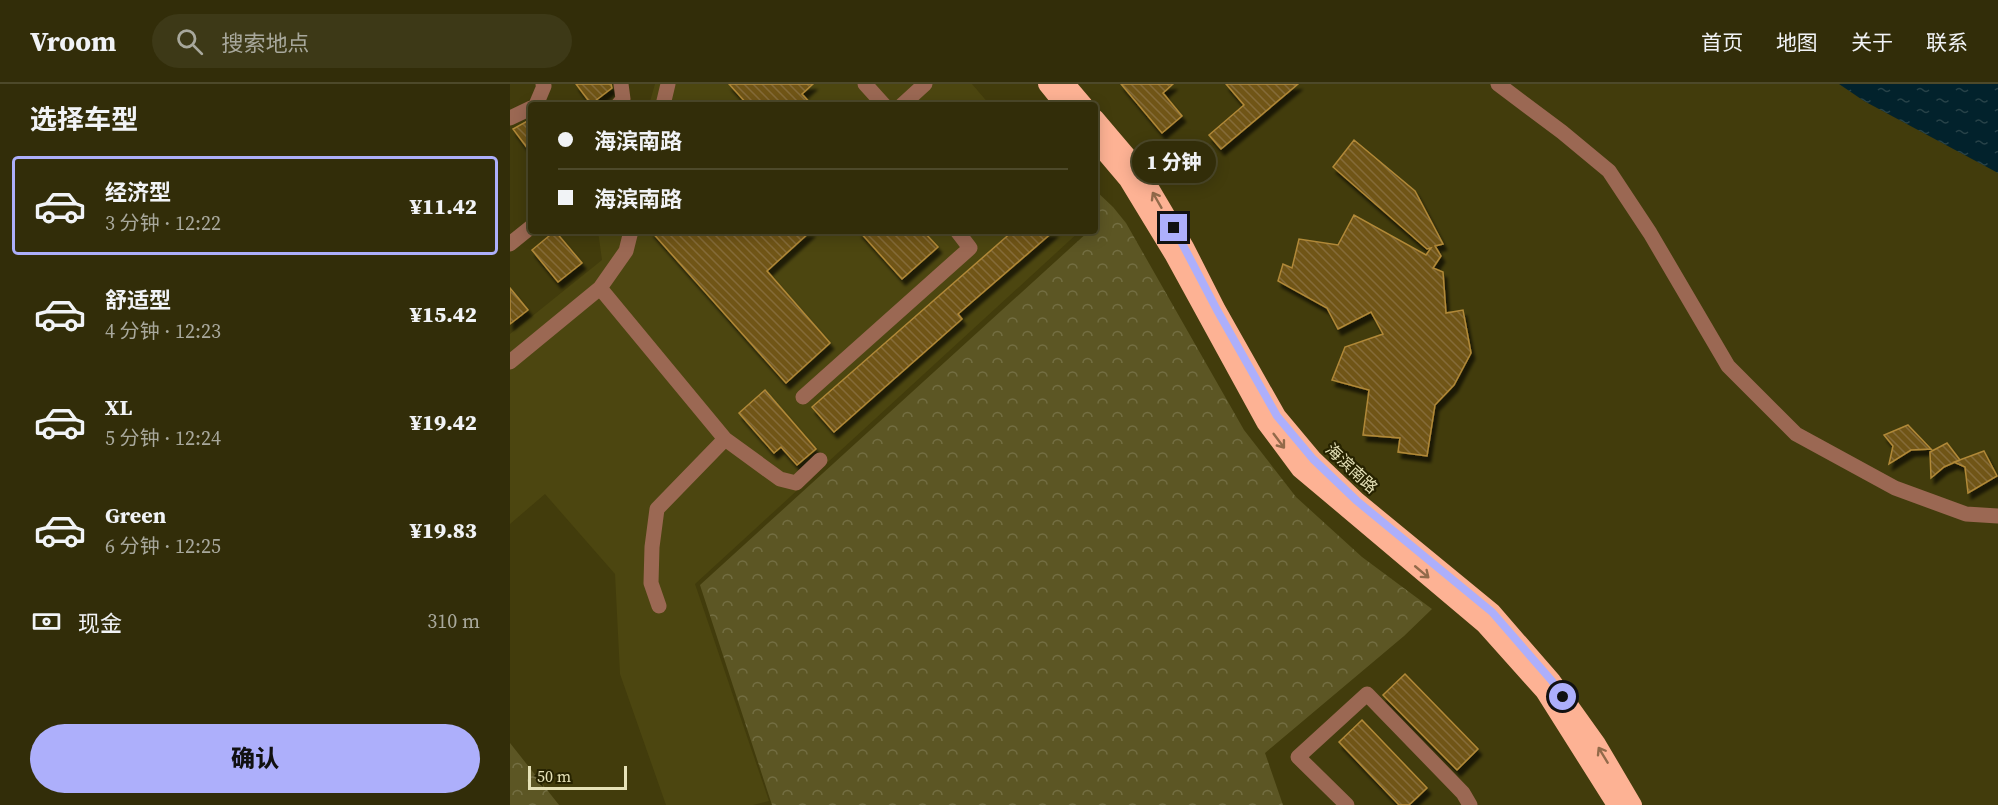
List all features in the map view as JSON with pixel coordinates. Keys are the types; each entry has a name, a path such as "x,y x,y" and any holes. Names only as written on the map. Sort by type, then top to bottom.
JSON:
{"highway":[{"path":"1047,84 1062,102"},
{"path":"1066,84 1081,102"},
{"name":"海滨南路","path":"1098,122 1140,171 1185,247 1217,310 1277,416 1313,459 1357,501 1492,612 1552,681 1597,744 1633,805"},
{"name":"海滨南路","path":"1098,145 1128,180 1173,255 1265,422 1300,469 1484,624 1544,691 1616,805"}],"street":[{"path":"537,102 543,84"},
{"path":"620,102 623,99 621,84"},
{"path":"664,102 668,84"},
{"path":"865,84 881,102"},
{"path":"905,102 925,84"},
{"path":"1498,84 1609,171 1650,233 1728,366 1796,434 1895,488 1966,514 1998,516"},
{"path":"510,118 528,109"},
{"path":"510,244 528,229"},
{"path":"510,362 600,288 626,251 630,234"},
{"path":"803,398 970,248 959,234"},
{"path":"600,288 725,439 780,479 796,483 820,460"},
{"path":"658,606 651,583 652,547 657,509 725,439"},
{"path":"1347,805 1299,757 1366,693 1463,793 1470,805"}],"shaded area":[{"path":"655,84 972,84 987,102 650,102"},
{"path":"598,234 1077,234 695,584 769,801 753,805 666,805 620,674 615,574 545,494 510,524 510,334 602,260"}],"green space":[{"path":"1098,193 1126,223 1244,430 1296,497 1362,557 1432,609 1404,636 1265,753 1283,805 772,805 700,585 1086,234 1098,234"},
{"path":"510,743 559,805 510,805"}],"water":[{"path":"1839,84 1998,84 1998,173 1864,101"}],"building":[{"path":"576,84 611,84 612,88 594,102 590,102"},
{"path":"729,84 813,84 802,94 809,102 745,102"},
{"path":"1121,84 1173,84 1163,93 1182,116 1162,133"},
{"path":"1226,84 1298,84 1221,149 1209,135 1244,105"},
{"path":"528,121 528,149 513,129"},
{"path":"1354,140 1415,191 1443,244 1435,246 1441,256 1433,268 1443,272 1446,313 1463,310 1471,353 1454,385 1435,405 1427,456 1398,452 1400,438 1363,435 1369,390 1332,380 1345,347 1383,334 1371,312 1338,329 1327,308 1278,281 1283,264 1292,268 1299,239 1338,245 1354,215 1426,255 1431,248 1427,249 1333,167"},
{"path":"551,234 558,234 582,263 558,282 532,250"},
{"path":"654,234 808,234 767,271 830,343 786,383"},
{"path":"862,234 926,234 938,247 902,279"},
{"path":"1010,234 1051,234 958,314 962,319 834,432 812,407"},
{"path":"510,288 528,310 510,324"},
{"path":"765,390 816,449 797,465 781,447 774,453 739,413"},
{"path":"1908,425 1931,449 1911,450 1889,464 1893,446 1884,435"},
{"path":"1947,443 1960,460 1944,467 1931,478 1930,452"},
{"path":"1984,451 1997,476 1968,493 1965,467 1954,462"},
{"path":"1405,674 1478,749 1457,770 1383,695"},
{"path":"1362,720 1427,788 1409,805 1399,805 1339,742"}],"route":[{"path":"1174,228 1277,416 1313,459 1357,501 1492,612 1552,681 1563,697"}]}
